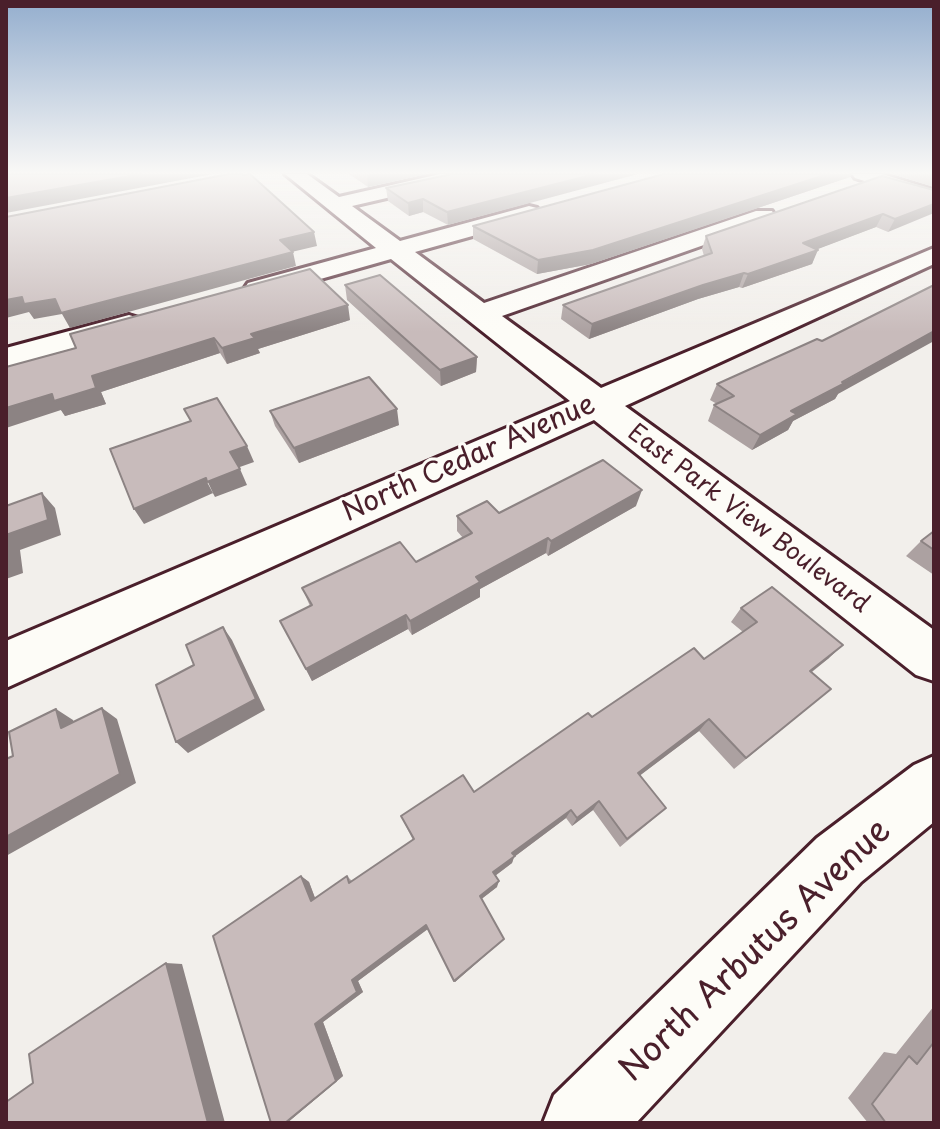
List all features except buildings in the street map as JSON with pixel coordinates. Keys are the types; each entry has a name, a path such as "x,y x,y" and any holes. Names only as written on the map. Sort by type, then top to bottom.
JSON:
{"street":[{"name":"East Park View Boulevard","path":"365,227 934,659"},
{"path":"235,294 480,227"},
{"path":"479,314 734,227"},
{"name":"North Cedar Avenue","path":"6,665 934,255"},
{"path":"6,358 159,316"},
{"name":"North Arbutus Avenue","path":"582,1123 839,860 934,785"}]}
